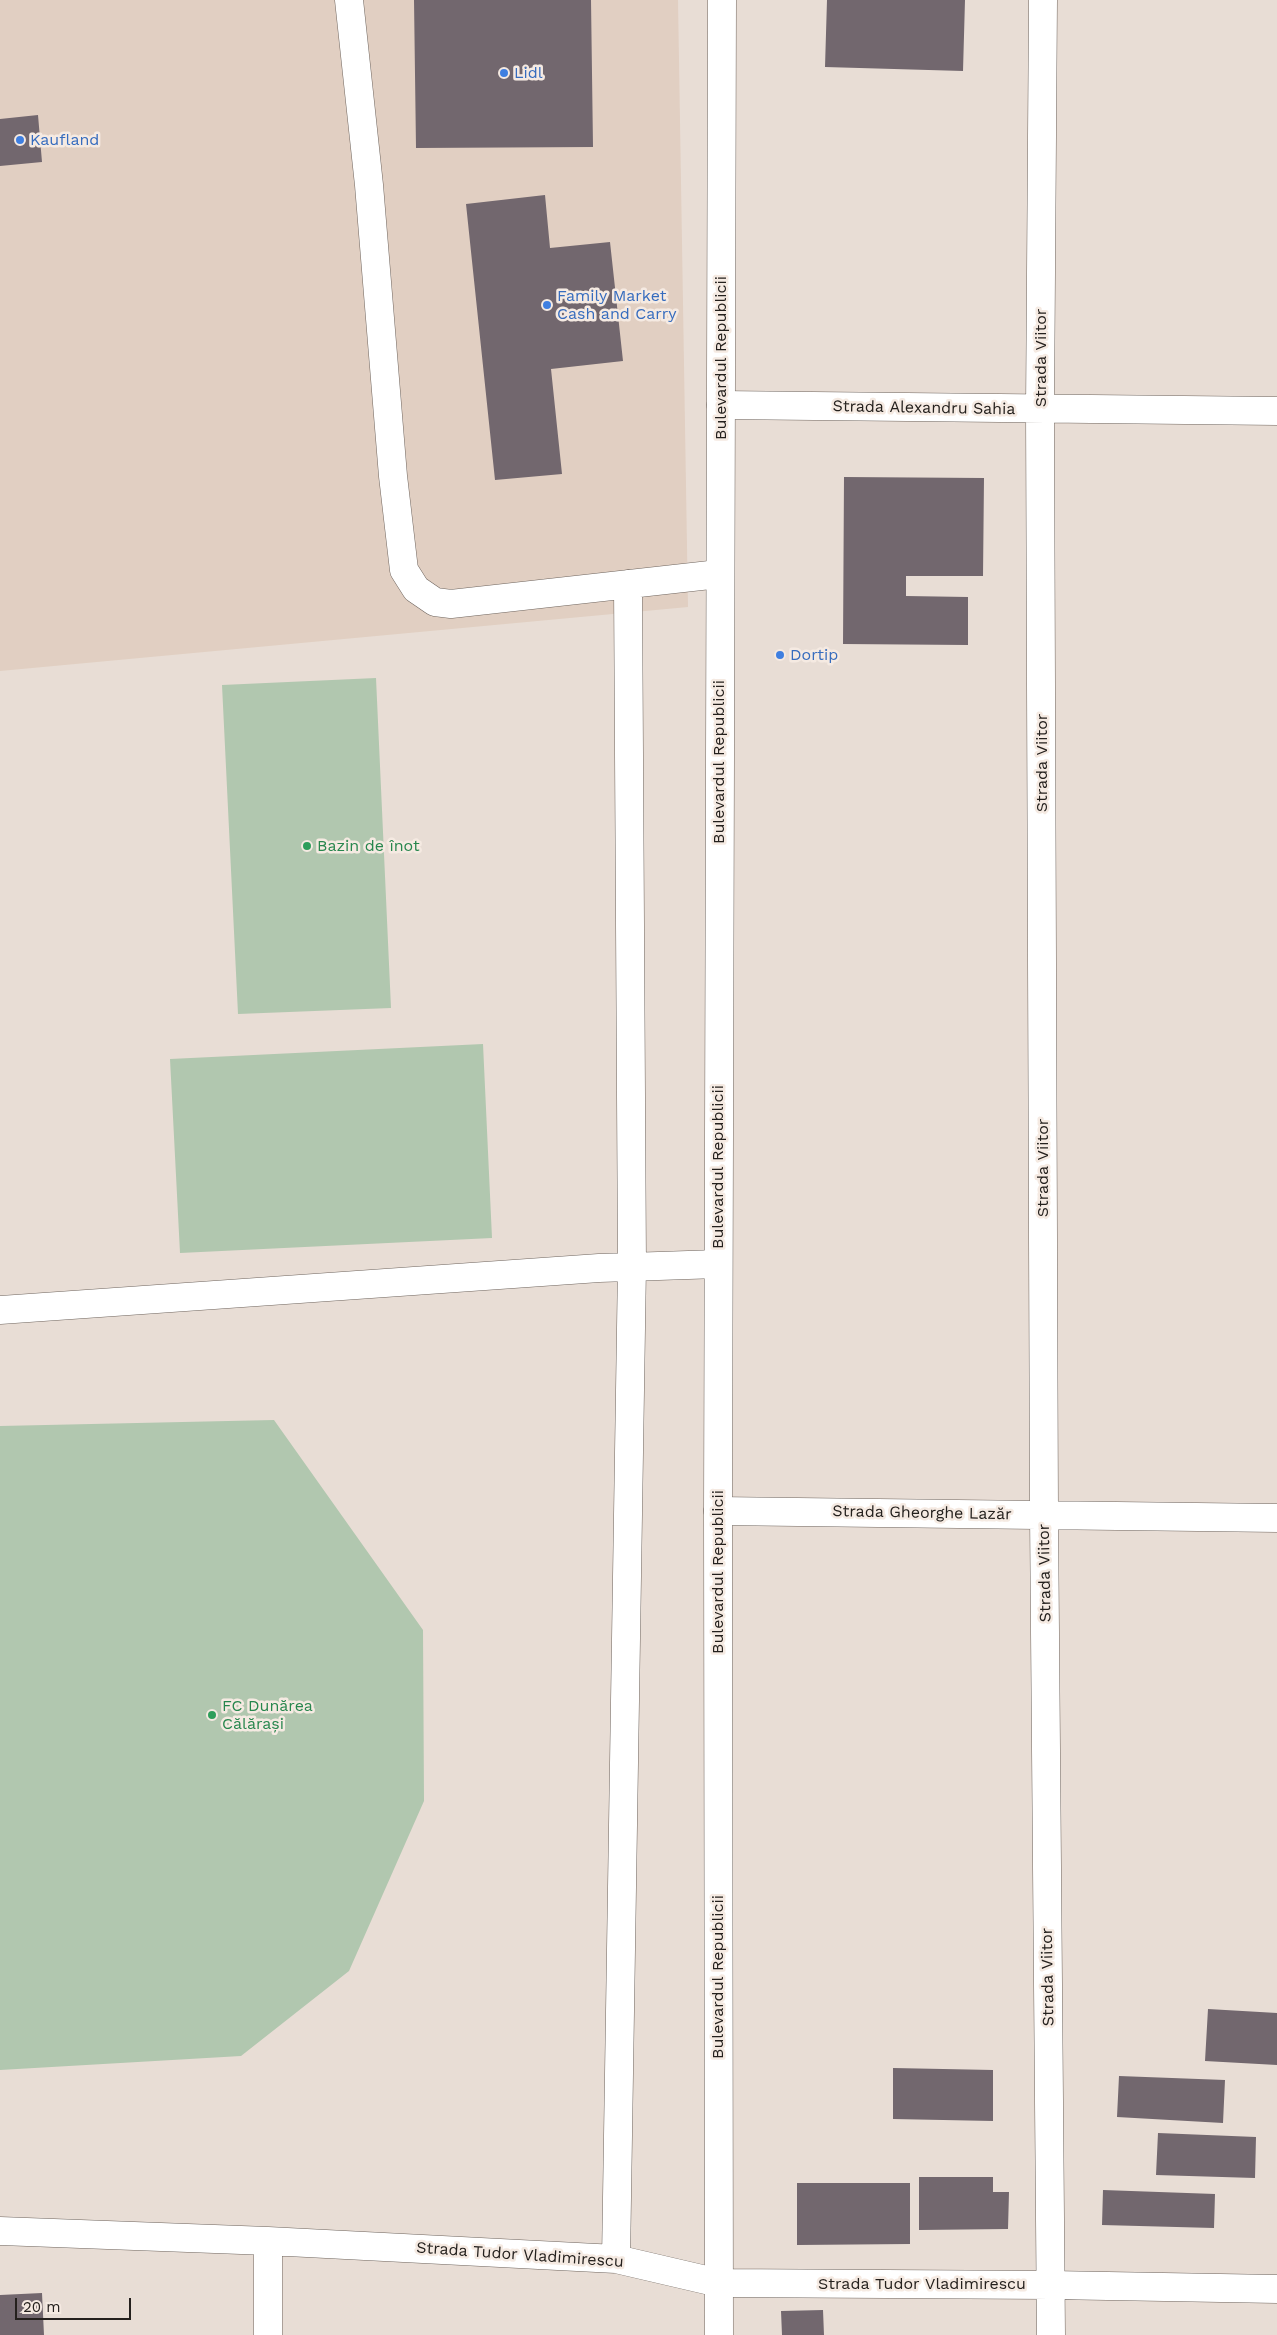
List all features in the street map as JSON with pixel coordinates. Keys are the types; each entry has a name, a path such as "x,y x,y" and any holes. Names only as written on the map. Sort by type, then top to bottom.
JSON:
{"street":[{"path":"350,0 368,176 393,476 404,570 416,589 435,602 451,604 719,574"},
{"name":"Bulevardul Republicii","path":"719,2335 718,1264 722,0"},
{"name":"Strada Viitor","path":"1043,0 1040,409 1044,1515 1051,2335"},
{"name":"Strada Alexandru Sahia","path":"721,405 1277,411"},
{"path":"616,2259 632,1266 628,584"},
{"path":"0,1310 632,1266 718,1264"},
{"name":"Strada Gheorghe Lazăr","path":"718,1510 1277,1518"},
{"name":"Strada Tudor Vladimirescu","path":"0,2231 268,2241 616,2259 719,2283 1051,2285 1277,2289"},
{"path":"268,2241 268,2335"}],"shaded area":[{"path":"0,0 678,0 688,607 0,671"}],"green space":[{"name":"Bazin de înot","path":"376,678 391,1008 238,1014 222,685"},
{"path":"483,1044 492,1238 180,1253 170,1059"},
{"name":"FC Dunărea Călărași","path":"274,1420 423,1630 424,1801 349,1971 241,2056 0,2070 0,1426"}],"building":[{"name":"Lidl","path":"414,0 591,0 593,147 416,148"},
{"path":"827,0 965,0 963,71 825,67"},
{"name":"Kaufland","path":"38,115 42,162 0,166 0,119"},
{"name":"Family Market Cash and Carry","path":"545,195 550,248 610,242 623,361 551,369 562,474 495,480 466,204"},
{"path":"844,477 984,478 983,576 906,576 906,596 968,597 968,645 843,644"},
{"path":"1208,2009 1277,2013 1277,2065 1205,2061"},
{"path":"893,2068 993,2070 993,2121 893,2119"},
{"path":"1119,2076 1225,2080 1223,2123 1117,2117"},
{"path":"1158,2133 1256,2137 1255,2178 1156,2175"},
{"path":"919,2177 993,2177 993,2192 1009,2192 1008,2229 919,2230"},
{"path":"797,2183 910,2183 910,2244 797,2245"},
{"path":"1103,2190 1215,2194 1214,2228 1102,2225"},
{"path":"42,2293 44,2335 0,2335 0,2295"},
{"path":"823,2310 824,2335 782,2335 781,2311"}],"place":[{"name":"Lidl","path":"504,73"},
{"name":"Kaufland","path":"20,140"},
{"name":"Family Market Cash and Carry","path":"547,305"},
{"name":"Dortip","path":"780,655"},
{"name":"Bazin de înot","path":"307,846"},
{"name":"FC Dunărea Călărași","path":"212,1715"}]}
